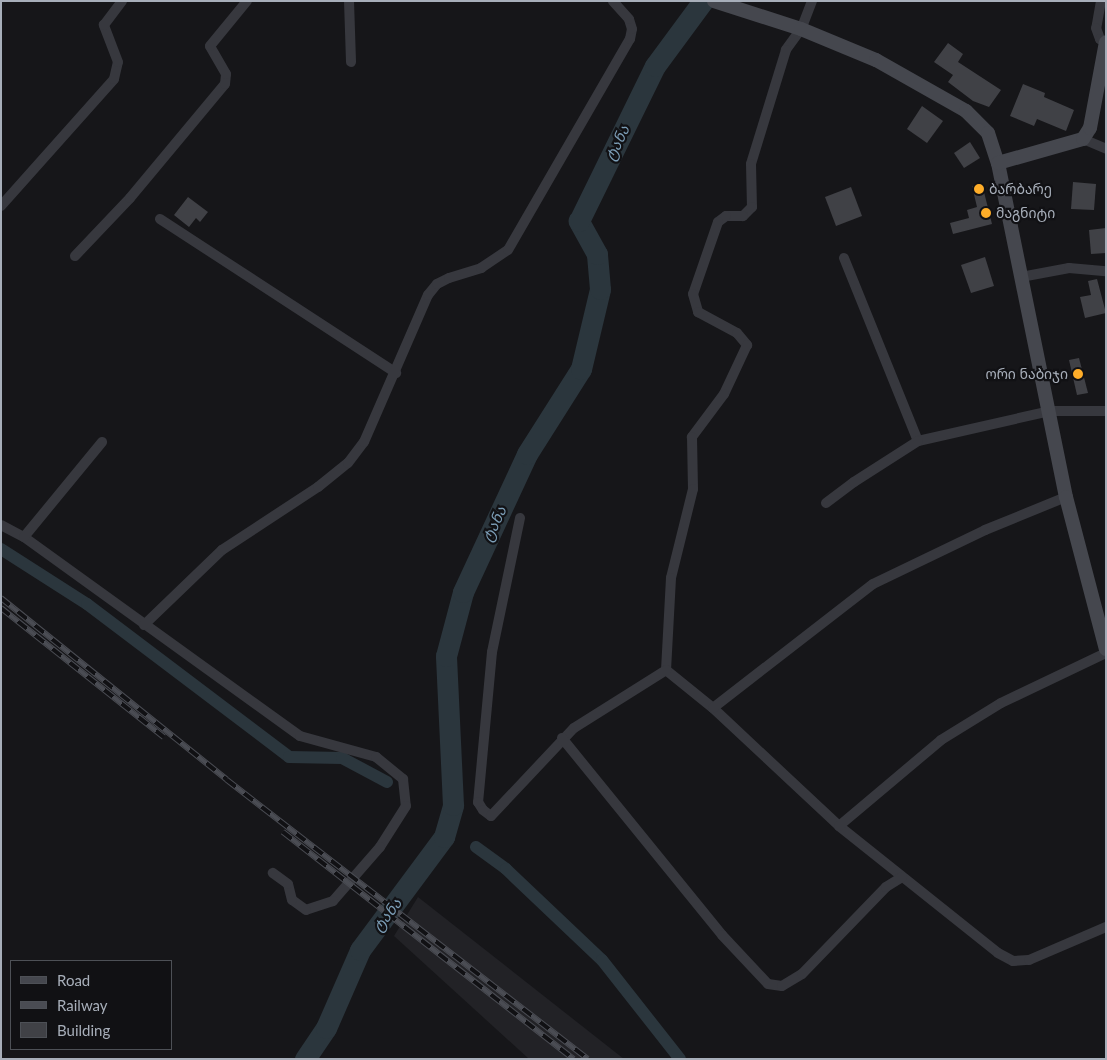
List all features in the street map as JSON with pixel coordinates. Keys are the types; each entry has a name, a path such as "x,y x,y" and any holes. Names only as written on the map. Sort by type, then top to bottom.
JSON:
{"main road":[{"path":"714,1 801,28 902,73 966,111 988,133 998,163 1066,497 1106,649"},
{"path":"998,163 1083,139 1090,128 1106,42"}],"street":[{"path":"1,206 114,80 118,62 104,25 122,1"},
{"path":"75,256 130,198 225,84 226,74 210,46 247,1"},
{"path":"348,1 351,62"},
{"path":"144,625 222,550 348,463 364,442 396,374 428,295 437,284 448,278 481,268 508,250 630,39 632,30 629,19 613,1"},
{"path":"666,670 671,578 693,489 692,437 724,394 747,346 737,332 698,312 693,294 718,222 726,216 743,216 752,207 751,164 786,50 801,28 812,1"},
{"path":"1101,1 1096,28 1100,39 1106,42"},
{"path":"1083,139 1106,149"},
{"path":"160,219 396,374"},
{"path":"844,258 918,441"},
{"path":"1021,277 1069,268 1106,271"},
{"path":"826,503 854,482 918,441 1050,411 1106,411"},
{"path":"24,537 102,442"},
{"path":"713,708 873,584 985,530 1066,497"},
{"path":"520,518 492,652 478,802 483,810 491,816 562,738 666,670"},
{"path":"1,525 24,537 300,736 376,757 403,780 406,806 380,848 333,901 306,910 292,900 288,884 273,873"},
{"path":"839,826 941,740 1000,703 1106,653"},
{"path":"666,670 713,708 839,826 998,953 1013,961 1029,960 1106,928"},
{"path":"562,738 722,935 768,984 782,986 802,974 886,887 902,877"}],"shaded area":[{"path":"418,897 624,1059 529,1059 394,936"}],"building":[{"path":"948,43 963,54 958,62 1001,90 989,107 973,101 948,82 953,75 934,62"},
{"path":"1023,84 1045,93 1044,97 1074,110 1066,131 1037,119 1034,126 1010,116"},
{"path":"922,106 943,121 927,143 907,129"},
{"path":"970,142 980,158 964,168 954,153"},
{"path":"1073,182 1096,184 1094,210 1071,209"},
{"path":"982,184 992,224 953,234 950,223 969,218 967,210 977,207 972,186"},
{"path":"851,187 862,216 836,226 825,197"},
{"path":"188,197 208,212 200,222 196,218 189,227 174,215"},
{"path":"1106,228 1106,253 1091,254 1089,230"},
{"path":"985,257 994,286 971,293 961,265"},
{"path":"1097,279 1106,313 1085,318 1080,297 1091,295 1088,281"},
{"path":"1079,358 1088,393 1077,395 1069,360"}],"waterway":[{"name":"ტანა","path":"305,1059 326,1028 360,950 444,837 453,805 446,656 463,592 527,454 581,369 600,289 597,254 579,221 655,66 703,1"},
{"path":"1,549 87,604 289,757 342,758 387,782"},
{"path":"476,847 506,869 602,960 680,1059"}],"railway":[{"path":"1,598 227,780 588,1059"},
{"path":"1,608 164,737"},
{"path":"283,832 574,1059"}],"place":[{"name":"ბარბარე","path":"979,189"},
{"name":"მაგნიტი","path":"986,213"},
{"name":"ორი ნაბიჯი","path":"1078,374"}]}
